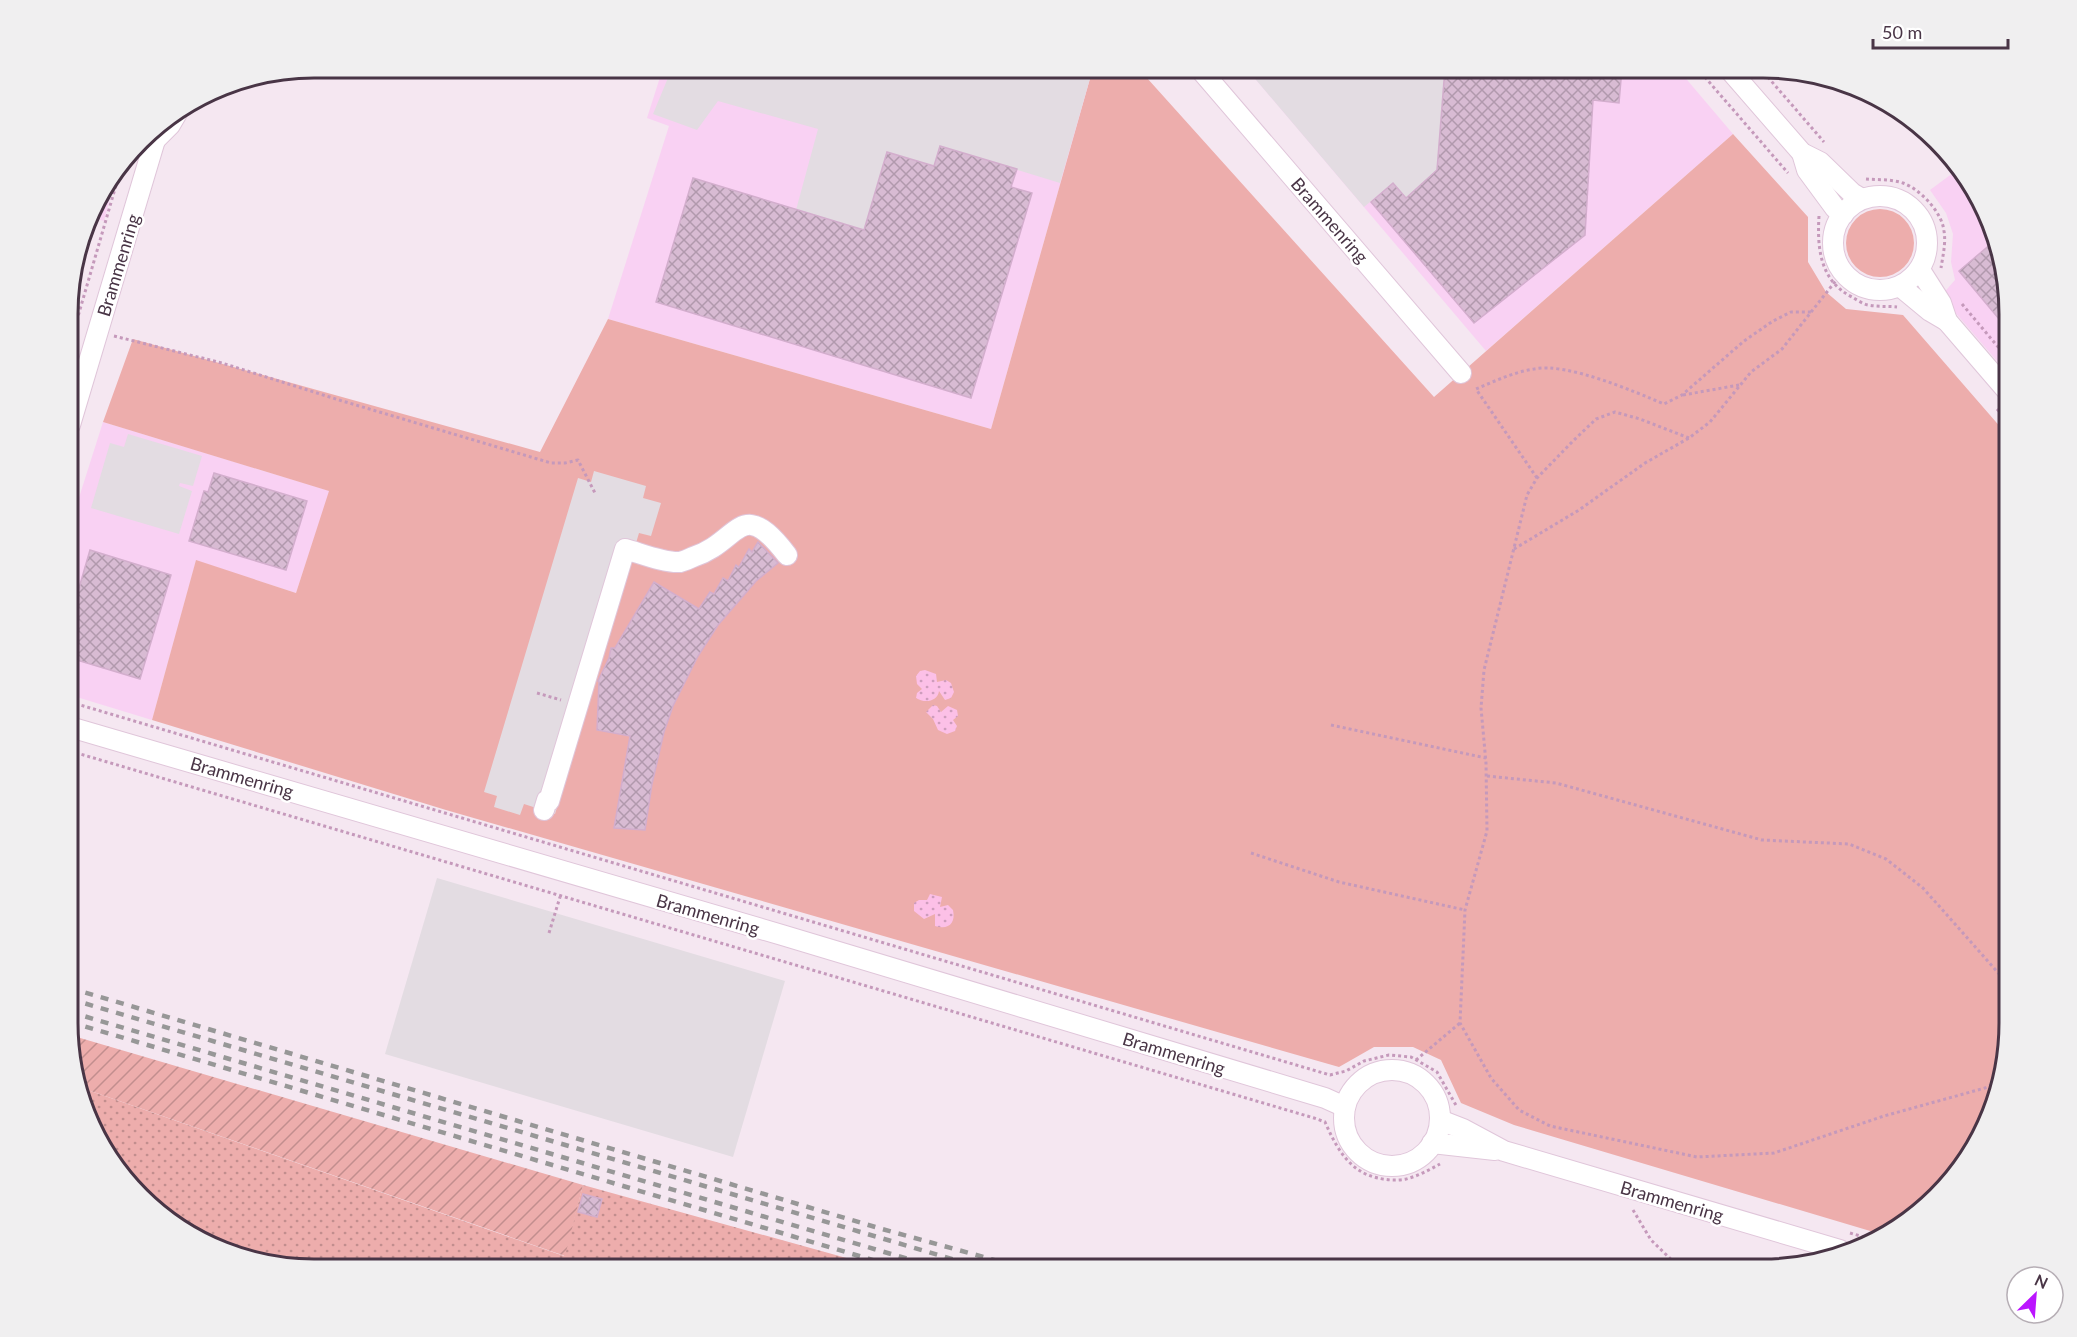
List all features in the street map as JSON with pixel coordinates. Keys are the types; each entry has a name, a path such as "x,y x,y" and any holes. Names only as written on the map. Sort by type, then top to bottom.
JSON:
{"street":[{"name":"Brammenring","path":"1208,78 1461,373"},
{"path":"1737,78 1802,153 1820,162 1840,183 1862,200"},
{"name":"Brammenring","path":"78,398 152,142"},
{"path":"1802,153 1807,170 1835,208 1843,215"},
{"path":"1877,196 1893,197 1906,203 1918,213 1925,227 1927,241 1925,257 1920,270 1912,280 1901,287 1886,291 1870,290 1839,279 1832,244 1835,229 1851,206 1862,200 1877,196"},
{"path":"1920,270 1941,303 1947,321 1999,396"},
{"path":"1901,287 1930,311 1947,321"},
{"path":"544,810 547,800 549,801 625,549 655,558 680,562 716,546 742,524 754,525 766,531 787,555"},
{"name":"Brammenring","path":"78,729 782,935 1325,1098 1345,1107"},
{"path":"1381,1071 1400,1071 1413,1075 1426,1084 1436,1098 1441,1113 1440,1120 1437,1136 1420,1157 1402,1164 1385,1165 1370,1160 1356,1150 1347,1135 1344,1117 1345,1107 1352,1090 1364,1078 1381,1071"},
{"name":"Brammenring","path":"1440,1120 1463,1129 1504,1151"},
{"name":"Brammenring","path":"1432,1143 1504,1151 1833,1248"}],"path":[{"path":"1705,78 1788,173"},
{"path":"1769,78 1828,147"},
{"path":"1859,176 1902,183 1917,190 1931,203 1944,228 1945,249 1940,269 1943,276"},
{"path":"78,316 115,187"},
{"path":"1819,213 1819,253 1822,262 1839,279 1845,294 1866,305 1901,307"},
{"path":"1514,549 1579,510 1645,463 1689,438 1710,422 1751,372 1782,349 1839,279"},
{"path":"1961,303 1999,348"},
{"path":"1537,478 1476,389 1535,368 1560,369 1621,386 1664,404 1682,395 1744,341 1773,321 1791,312 1812,312"},
{"path":"98,332 222,363 551,463 578,460 596,495"},
{"path":"1682,395 1741,384"},
{"path":"1689,438 1615,412 1596,419 1537,478 1527,495 1484,670 1481,708 1486,758 1488,831 1465,910 1460,1023 1491,1078 1519,1110 1550,1126 1697,1157 1774,1153 1884,1116 1991,1085"},
{"path":"537,693 578,705"},
{"path":"78,704 1330,1075 1346,1071 1364,1061 1389,1055 1411,1057 1437,1072 1462,1112"},
{"path":"1331,725 1486,758"},
{"path":"78,753 1314,1118 1325,1122 1336,1146 1349,1163 1367,1176 1385,1180 1404,1180 1446,1161"},
{"path":"1486,776 1556,783 1762,840 1849,844 1886,859 1923,888 1999,974"},
{"path":"1251,853 1339,882 1465,910"},
{"path":"549,933 560,896"},
{"path":"1416,1060 1460,1023"},
{"path":"1644,1213 1633,1210 1651,1240 1671,1259"},
{"path":"1840,1230 1863,1237"}],"shaded area":[{"path":"660,78 1090,78 991,429 608,319 669,126 647,118"},
{"path":"668,78 1090,78 1060,183 940,146 934,166 887,152 864,230 796,210 818,129 718,101 697,130 653,114"},
{"path":"1090,78 1147,78 1434,397 1733,134 1808,217 1808,262 1826,292 1846,309 1903,315 1999,425 1999,1023 1997,1054 1991,1084 1981,1113 1950,1167 1919,1200 1873,1232 1514,1125 1461,1103 1441,1060 1413,1047 1374,1047 1339,1067 446,810 152,720 196,560 296,593 329,491 103,422 133,339 540,452 608,319 991,429"},
{"path":"1254,78 1685,78 1733,134 1486,351"},
{"path":"1254,78 1444,78 1437,170 1406,198 1393,183 1364,207"},
{"path":"1952,173 1981,224 1991,253 1997,283 1999,363 1941,296 1955,280 1951,262 1953,234 1946,213 1930,190"},
{"path":"111,195 104,221 98,219"},
{"path":"1873,209 1887,209 1899,214 1909,224 1914,243 1909,262 1899,272 1887,277 1873,277 1861,272 1851,262 1846,250 1846,236 1851,224 1861,214"},
{"path":"103,422 330,491 296,593 196,561 152,720 78,697 78,501"},
{"path":"128,434 202,456 193,486 180,483 179,486 192,491 179,534 91,508 110,443 124,447"},
{"path":"594,471 646,486 643,498 661,503 651,536 639,533 555,814 524,804 520,815 494,807 497,796 484,792 578,478 591,482"},
{"path":"437,878 785,981 733,1157 385,1054"},
{"path":"79,1038 583,1185 565,1256 88,1090"},
{"path":"88,1090 564,1256 583,1185 850,1259 314,1259 283,1257 253,1251 224,1241 196,1227 170,1210 147,1190 127,1167 110,1141"}],"sand":[{"path":"925,670 936,674 937,682 946,680 951,683 954,692 951,698 945,700 939,691 930,701 916,698 917,693 922,689 917,684 916,676 920,671"},
{"path":"933,705 937,706 941,712 948,706 957,710 958,716 953,720 957,726 955,731 947,734 938,730 933,719 926,712"},
{"path":"930,894 942,897 940,907 948,905 953,910 954,915 950,925 935,926 935,914 924,919 914,911 914,903 927,900"}],"building":[{"path":"1444,78 1621,78 1619,103 1593,100 1585,235 1474,323 1371,202 1393,183 1406,198 1437,170"},
{"path":"940,146 1017,169 1011,187 1032,193 971,398 656,302 693,178 864,230 887,152 934,166"},
{"path":"1989,246 1997,283 1999,319 1959,271"},
{"path":"214,473 307,501 286,570 189,541 204,491 208,492"},
{"path":"758,542 778,563 756,581 718,625 698,656 673,706 664,732 652,784 645,830 614,828 630,736 597,730 598,681 609,658 611,648 615,648 654,582 699,609 710,592 714,594 723,578 728,581 736,565 739,567 749,549 752,552"},
{"path":"90,550 171,575 140,679 78,660 78,591"},
{"path":"583,1194 602,1199 597,1217 578,1212"}],"railway":[{"path":"78,990 882,1229 991,1259"},
{"path":"78,1001 952,1259"},
{"path":"78,1014 908,1259"},
{"path":"78,1024 869,1259"}]}
